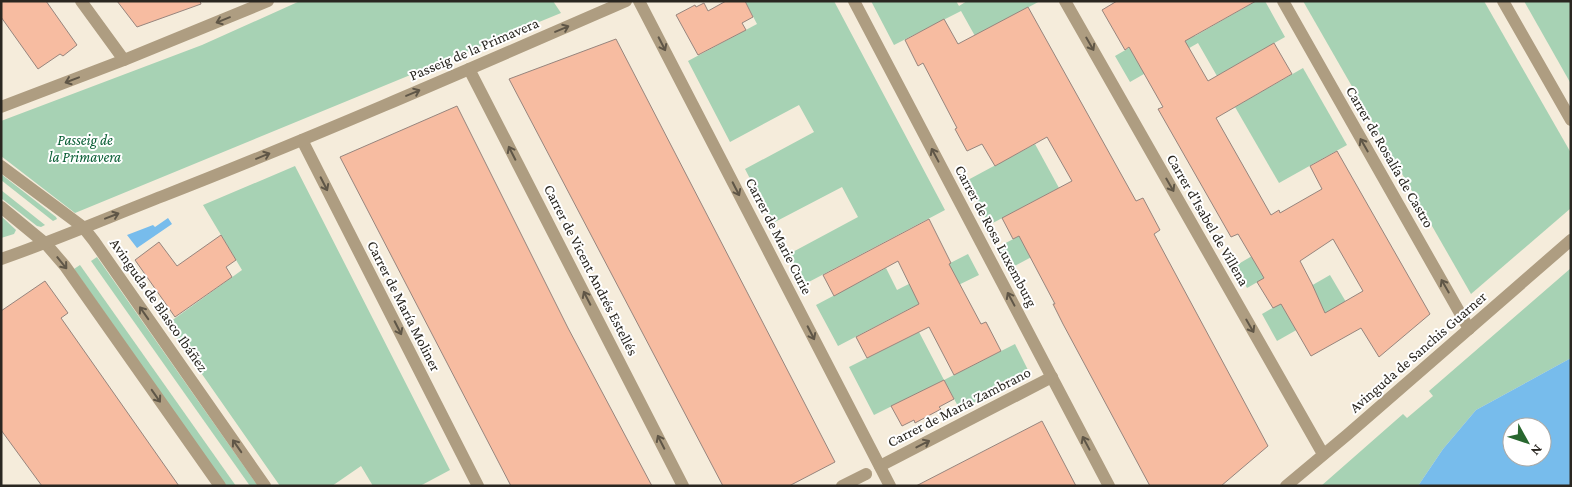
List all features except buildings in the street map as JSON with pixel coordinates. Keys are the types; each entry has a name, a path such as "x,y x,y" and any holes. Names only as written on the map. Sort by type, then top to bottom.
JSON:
{"street":[{"path":"81,1 124,60"},
{"path":"1,107 124,60 268,1"},
{"name":"Passeig de la Primavera","path":"1,259 46,244 83,227 302,140 626,1"},
{"name":"Carrer de Marie Curie","path":"639,1 890,486"},
{"name":"Carrer de Rosa Luxemburg","path":"854,1 1110,486"},
{"name":"Carrer d'Isabel de Villena","path":"1066,1 1323,454"},
{"name":"Carrer de Rosalía de Castro","path":"1283,1 1469,329"},
{"path":"1503,1 1571,120"},
{"name":"Carrer de Vicent Andrés Estellés","path":"469,69 683,486"},
{"name":"Carrer de María Moliner","path":"302,140 478,486"},
{"name":"Avinguda de Blasco Ibáñez","path":"1,166 83,227 265,486"},
{"path":"1,206 46,244 65,266 220,486"},
{"name":"Avinguda de Sanchis Guarner","path":"1286,486 1571,240"},
{"name":"Carrer de María Zambrano","path":"880,466 1052,377"},
{"path":"842,486 866,474"}],"green space":[{"name":"Passeig de la Primavera","path":"300,1 553,1 561,13 75,213 1,156 1,121 202,45"},
{"path":"745,1 834,1 945,210 805,284 789,254 858,217 842,187 773,223 745,169 814,132 799,105 730,142 688,61 757,24"},
{"path":"871,1 956,1 959,6 967,1 1040,1 975,36 961,11 894,45"},
{"path":"1256,1 1265,1 1285,37 1217,76 1198,43 1130,82 1115,56 1183,17 1195,36"},
{"path":"1303,1 1484,1 1571,153 1571,208 1471,294"},
{"path":"1524,1 1571,1 1571,84"},
{"path":"1303,68 1347,145 1279,183 1235,107"},
{"path":"1035,144 1059,188 989,225 966,181"},
{"path":"295,166 450,470 420,486 373,486 361,466 332,486 280,486 167,324 242,270 203,205"},
{"path":"1,174 57,219 53,221 1,180"},
{"path":"1,190 45,225 37,226 1,198"},
{"path":"1070,209 1082,230 1011,268 1000,246"},
{"path":"1,216 16,230 14,234 1,238"},
{"path":"1303,226 1316,249 1247,288 1235,266"},
{"path":"968,254 979,275 838,346 816,305 886,268 897,290"},
{"path":"97,257 258,486 250,486 91,261"},
{"path":"80,265 236,486 226,486 74,269"},
{"path":"1571,268 1571,358 1476,410 1443,449 1418,486 1321,486 1403,414 1407,418 1433,396 1429,391"},
{"path":"1330,275 1346,302 1277,341 1262,314"},
{"path":"919,332 944,380 874,415 849,367"},
{"path":"1015,344 1030,374 960,410 944,380"}],"water":[{"path":"168,218 172,224 137,248 127,235 153,225 155,227"},
{"path":"1571,358 1571,486 1418,486 1443,449 1476,410"}]}
